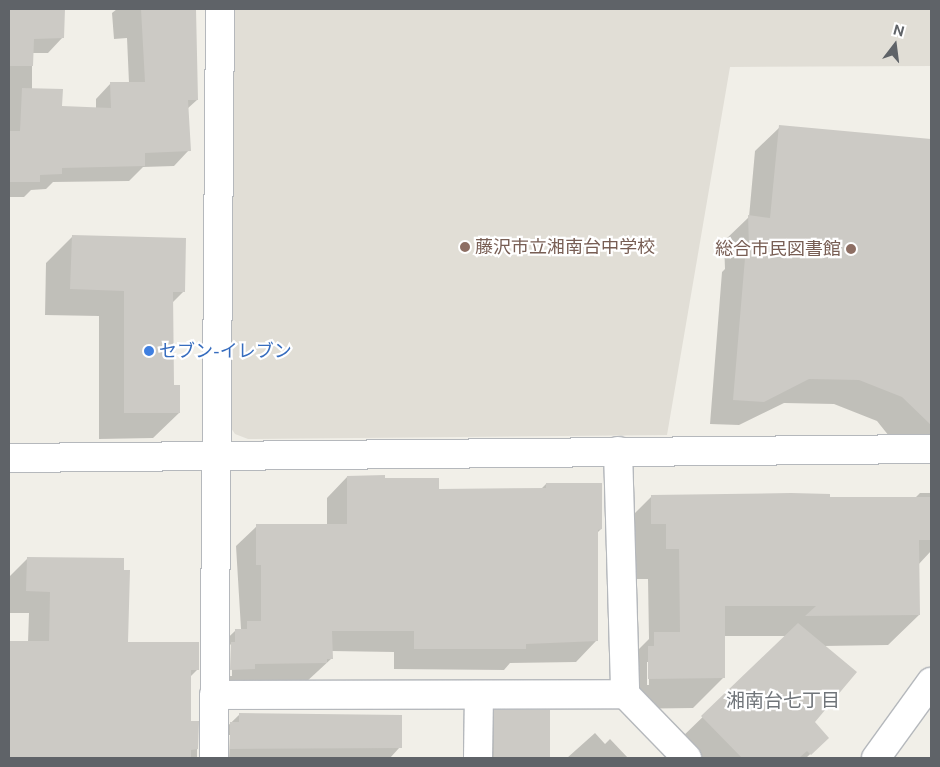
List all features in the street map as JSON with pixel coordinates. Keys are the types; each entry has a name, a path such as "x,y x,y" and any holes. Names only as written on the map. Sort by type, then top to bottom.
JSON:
{"street":[{"path":"214,758 220,9"},
{"path":"9,458 931,449"},
{"path":"618,451 625,694 687,758"},
{"path":"876,758 931,682"},
{"path":"214,696 625,694"},
{"path":"478,695 478,758"}],"shaded area":[{"name":"藤沢市立湘南台中学校","path":"231,9 931,9 931,66 730,67 667,435 248,439 235,434 231,428"}],"building":[{"path":"9,9 65,9 64,38 34,39 33,66 9,66"},
{"path":"141,9 196,9 198,100 188,100 191,151 145,153 145,166 62,168 62,174 40,175 40,182 9,182 9,131 20,131 22,88 63,89 62,106 111,108 110,82 145,82"},
{"path":"779,125 931,139 931,425 902,397 859,380 809,379 764,402 733,400 746,246 749,247 748,215 770,218"},
{"path":"72,235 186,238 185,292 173,292 174,385 180,385 180,413 124,413 124,291 70,289"},
{"path":"385,475 385,478 439,478 439,489 546,488 546,483 602,483 602,529 598,530 598,641 526,644 526,649 414,649 414,631 332,631 333,659 327,659 327,663 255,664 255,669 230,670 231,642 235,642 235,629 247,629 247,621 261,621 261,565 256,565 256,524 347,524 347,476"},
{"path":"830,494 830,497 931,497 931,540 919,540 920,615 805,616 816,606 725,606 725,678 648,679 648,646 654,646 654,632 680,632 679,549 666,549 666,524 651,524 651,495"},
{"path":"27,557 124,558 124,570 130,570 128,642 199,642 199,670 191,670 191,721 199,721 198,749 191,750 191,758 9,758 9,641 49,641 50,592 26,591"},
{"path":"798,623 857,672 815,722 829,738 811,755 807,751 799,758 742,758 701,716"},
{"path":"494,710 550,710 550,758 494,758"},
{"path":"239,713 402,715 402,748 230,749 230,722 239,722"}],"place":[{"name":"藤沢市立湘南台中学校","path":"465,247"},
{"name":"総合市民図書館","path":"851,249"},
{"name":"セブン-イレブン","path":"149,351"}],"district":[{"name":"湘南台七丁目","path":"783,701"}]}
